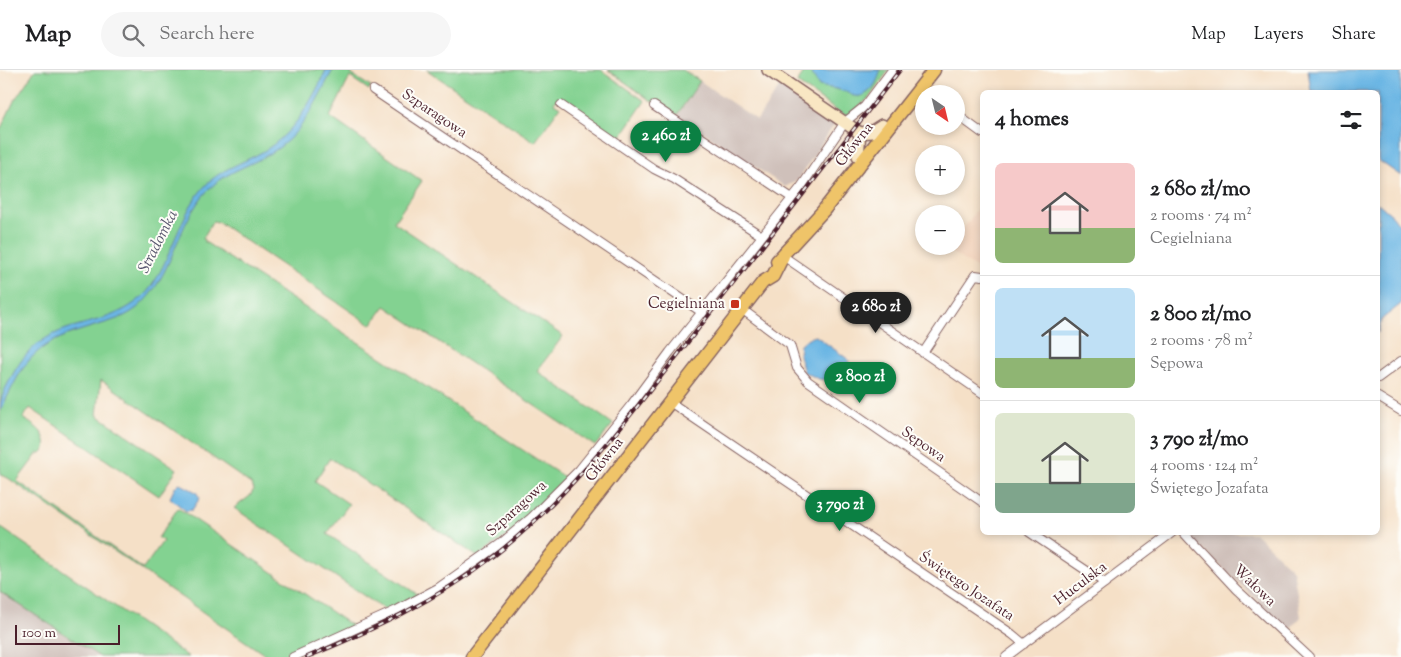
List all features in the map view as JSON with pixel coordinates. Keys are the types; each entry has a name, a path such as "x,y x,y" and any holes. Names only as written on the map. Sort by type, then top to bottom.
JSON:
{"main road":[{"name":"Główna","path":"798,238 816,209 924,70"},
{"name":"Główna","path":"927,85 934,70"},
{"name":"Główna","path":"472,657 764,282 771,278 783,256 915,102"}],"street":[{"path":"768,70 860,133 871,132 882,125"},
{"name":"Szparagowa","path":"293,657 396,610 438,588 517,531 579,470 704,313 792,198 845,122 865,106 892,70"},
{"name":"Szparagowa","path":"373,90 704,313"},
{"path":"561,105 654,169 674,179 762,236"},
{"path":"654,106 792,198"},
{"path":"965,120 980,131"},
{"path":"858,156 860,133"},
{"path":"783,256 980,392"},
{"path":"923,353 963,290 975,275 980,276"},
{"name":"Sępowa","path":"742,310 790,345 797,368 808,381 980,501"},
{"path":"1380,377 1401,361"},
{"path":"1380,398 1401,411"},
{"name":"Świętego Jozafata","path":"670,402 1024,644"},
{"path":"1033,535 1105,584"},
{"name":"Huculska","path":"1006,657 1169,535"},
{"name":"Wałowa","path":"1186,535 1236,589 1309,657"}],"shaded area":[{"path":"700,81 757,120 780,86 835,123 798,180 785,187 678,115"},
{"path":"980,205 980,271 956,255 965,255 965,226"},
{"path":"1193,535 1257,535 1293,570 1301,617 1289,630 1193,540"},
{"path":"0,592 100,657 0,657"}],"green space":[{"path":"35,70 353,70 351,74 371,87 369,90 350,77 330,117 422,181 394,222 563,336 537,371 613,424 595,446 385,306 371,325 218,222 213,221 203,238 205,242 567,479 515,530 478,557 330,458 315,481 349,504 327,534 420,596 388,612 234,508 250,496 254,489 251,484 101,380 97,415 177,469 159,496 30,408 23,418 42,434 45,449 38,453 17,481 143,569 163,541 158,538 178,508 355,628 287,657 268,657 8,478 0,475 0,130 14,101"},
{"path":"427,70 601,70 645,101 617,142 557,98 554,103 560,107 535,142"},
{"path":"608,70 683,70 700,81 675,118"},
{"path":"806,70 889,70 869,98 849,116 840,113 797,83"},
{"path":"0,527 189,657 100,657 0,592"}],"water":[{"path":"326,70 333,70 304,122 289,140 271,153 225,176 209,189 189,218 159,281 137,308 125,316 67,335 40,350 23,369 0,412 2,396 13,374 27,354 42,341 58,332 109,316 126,308 143,296 152,286 187,213 204,187 216,176 262,152 283,136 308,105"},
{"path":"810,70 880,70 872,89 864,95 854,96 837,89 819,86"},
{"path":"1308,70 1401,70 1401,176 1380,161 1380,90 1311,90"},
{"path":"1380,205 1393,216 1401,227 1401,304 1382,319 1380,326"},
{"path":"816,336 849,360 848,371 839,382 819,379 804,372 799,355 800,345 808,338"},
{"path":"179,483 196,492 200,498 192,510 186,511 170,498"}],"railway":[{"path":"307,657 380,625 450,587 494,556 548,508 621,427 900,70"}],"place":[{"name":"Cegielniana","path":"735,304"}],"water label":[{"name":"Stradomka","path":"159,242"}]}
